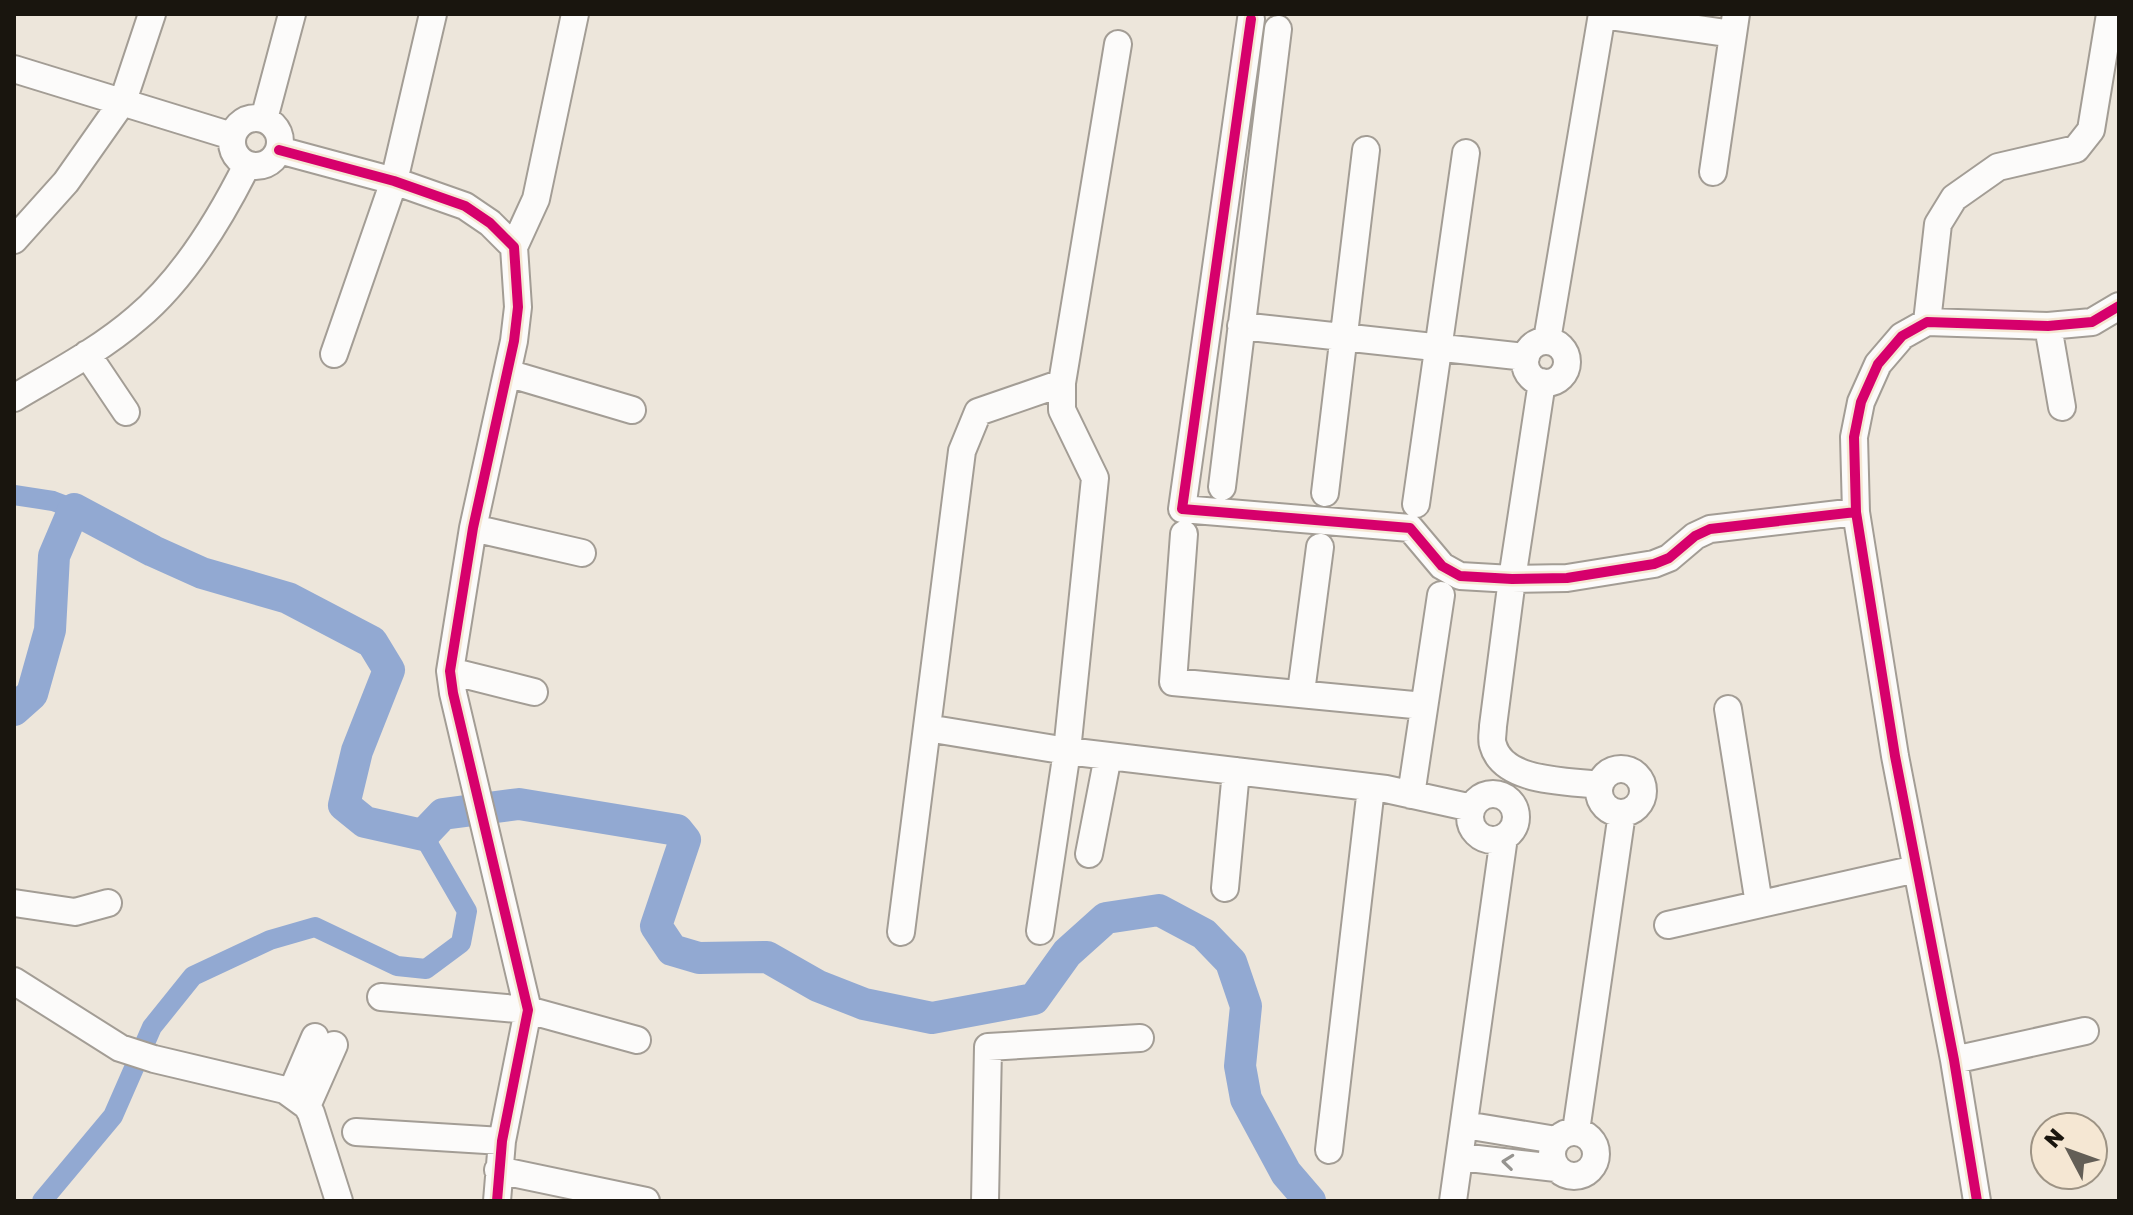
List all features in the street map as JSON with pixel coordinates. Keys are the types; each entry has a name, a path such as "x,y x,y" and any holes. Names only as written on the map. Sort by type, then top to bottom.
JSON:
{"street":[{"path":"14,240 66,182 123,101 152,14"},
{"path":"264,119 292,14"},
{"path":"334,354 394,181 433,14"},
{"path":"497,1201 502,1141 528,1010 450,671 473,528 518,307 514,247 536,199 575,14"},
{"path":"1927,322 1938,224 1954,198 1998,167 2076,149 2091,130 2110,14"},
{"path":"1547,340 1602,15 1734,24 1713,172"},
{"path":"1251,19 1182,509 1410,528 1442,566 1460,576 1512,579 1567,578 1654,564 1669,558 1695,536 1710,529 1856,512"},
{"path":"1222,487 1278,29"},
{"path":"1040,931 1067,751 1095,478 1062,410 1062,383 1118,44"},
{"path":"14,69 232,136"},
{"path":"248,118 264,119 276,128 279,150 270,162 247,165 233,150 232,136 235,129 248,118"},
{"path":"279,150 394,181 465,206 490,223 514,247"},
{"path":"1325,493 1366,150"},
{"path":"1416,504 1466,153"},
{"path":"14,398 87,354 138,317 183,270 234,191 247,165"},
{"path":"1977,1201 1954,1060 1892,741 1856,512 1854,437 1861,402 1878,364 1902,336 1927,322 2048,326 2092,322 2119,306"},
{"path":"1241,326 1526,357"},
{"path":"2048,326 2062,407"},
{"path":"1547,340 1565,351 1567,365 1555,381 1542,382 1530,376 1526,357 1533,345 1547,340"},
{"path":"87,354 126,412"},
{"path":"507,373 632,410"},
{"path":"1542,382 1512,579 1493,746 1502,760 1515,771 1531,777 1600,785"},
{"path":"901,932 962,451 978,412 1062,383"},
{"path":"473,528 582,553"},
{"path":"1184,534 1173,682 1424,706"},
{"path":"1301,692 1320,547"},
{"path":"1411,795 1441,595"},
{"path":"450,671 534,692"},
{"path":"1728,709 1759,904"},
{"path":"927,728 1067,751 1371,788 1472,808"},
{"path":"1089,854 1108,756"},
{"path":"1623,769 1637,775 1643,789 1635,808 1622,813 1609,810 1599,792 1608,773 1623,769"},
{"path":"1225,888 1236,771"},
{"path":"1329,1150 1371,788"},
{"path":"1453,1201 1504,837 1516,823 1515,808 1510,802 1497,794 1490,794 1477,801 1472,808 1471,822 1479,835 1493,840 1504,837"},
{"path":"1564,1181 1551,1153 1566,1135 1622,813"},
{"path":"1668,925 1916,869"},
{"path":"14,903 75,912 108,903"},
{"path":"14,981 120,1048 154,1059 269,1085 299,1100 339,1201"},
{"path":"381,997 528,1010 637,1040"},
{"path":"1954,1060 2085,1031"},
{"path":"985,1201 988,1047 1140,1038"},
{"path":"299,1100 325,1041"},
{"path":"1460,1157 1564,1181 1590,1170 1596,1156 1596,1149 1589,1137 1465,1125"},
{"path":"356,1132 502,1141"},
{"path":"498,1170 646,1201"}],"waterway":[{"path":"14,495 53,501 74,509"},
{"path":"14,710 32,694 50,630 54,556 74,509 202,573 288,598 372,642 389,670 357,751 344,805 365,822 423,835 443,814 519,804 677,830 685,840 656,926 672,950 699,958 767,957 818,986 864,1004 932,1018 1034,999 1067,953 1106,918 1159,910 1204,934 1231,962 1246,1006 1240,1066 1246,1099 1286,1173 1310,1201"},
{"path":"42,1201 113,1116 152,1027 193,976 270,940 315,927 397,966 426,969 461,943 467,911 423,835"}],"cycle path":[{"path":"1251,19 1182,509 1410,528 1442,566 1460,576 1512,579 1567,578 1654,564 1669,558 1695,536 1710,529 1856,512"},
{"path":"279,150 394,181 465,206 490,223 514,247 518,307 514,341 473,528 450,671 528,1010 502,1141 497,1201"},
{"path":"1977,1201 1954,1060 1895,756 1856,512 1854,437 1861,402 1878,364 1902,336 1927,322 2048,326 2092,322 2119,306"}]}
